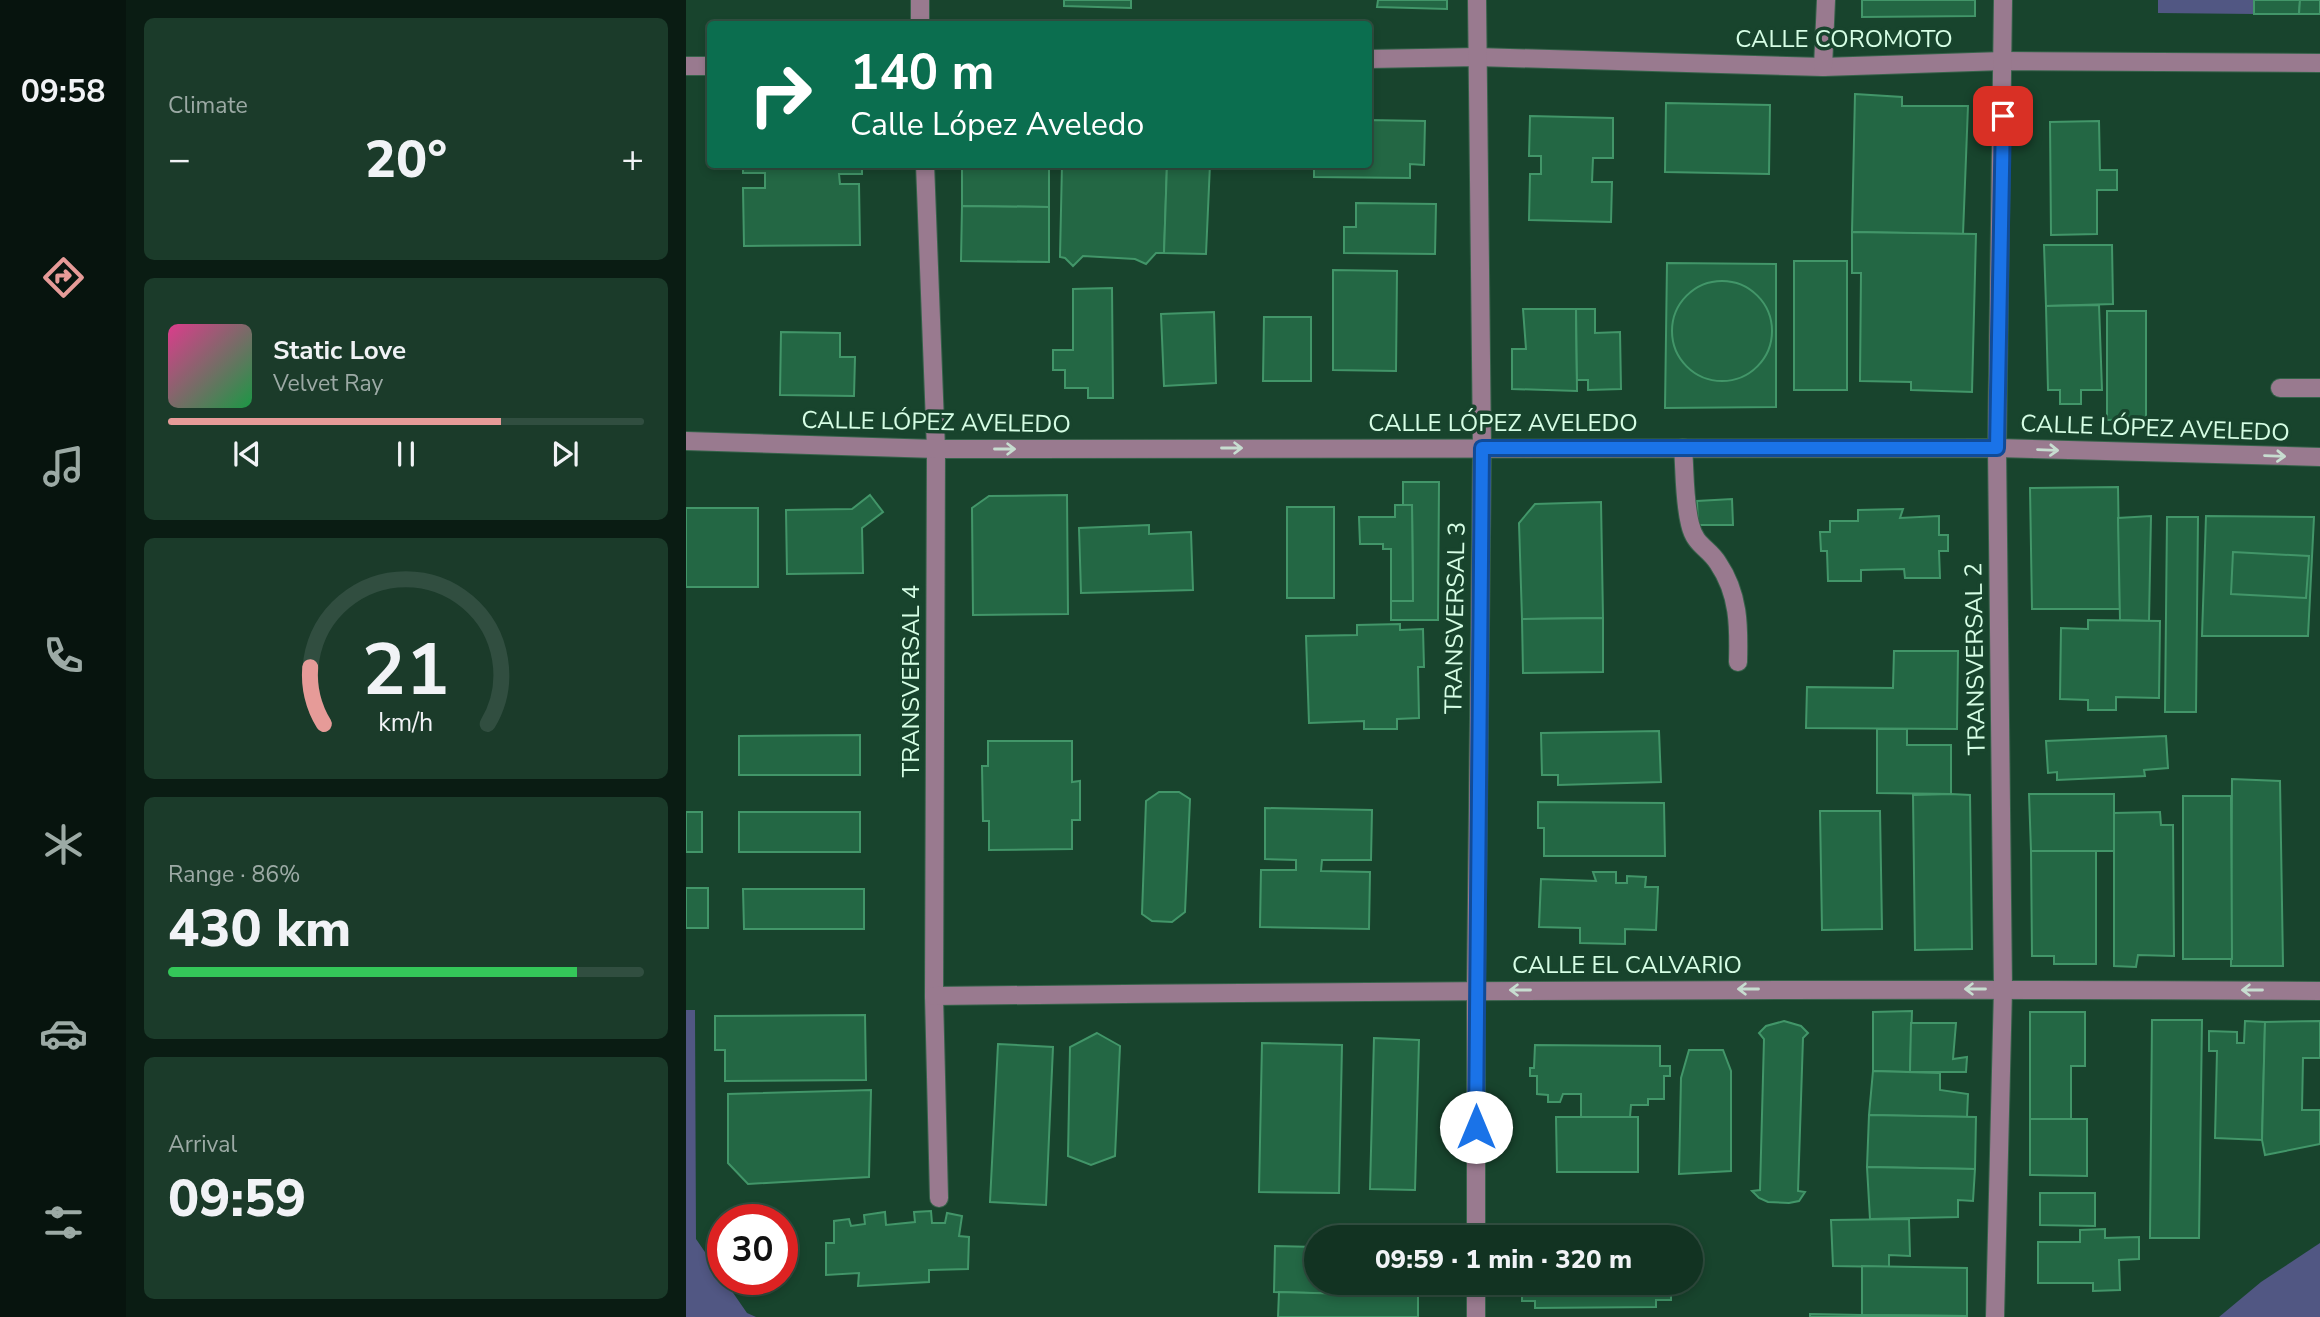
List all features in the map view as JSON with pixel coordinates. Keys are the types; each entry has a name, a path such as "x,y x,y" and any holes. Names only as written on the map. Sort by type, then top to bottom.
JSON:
{"street":[{"path":"920,0 920,21"},
{"name":"TRANSVERSAL 3","path":"1476,1225 1482,448 1477,0"},
{"path":"1823,67 1826,0"},
{"name":"TRANSVERSAL 2","path":"1995,1317 2003,989 1997,448 2003,0"},
{"name":"CALLE COROMOTO","path":"1372,59 1477,57 1823,67 2003,61 2320,63"},
{"path":"686,66 707,66"},
{"name":"TRANSVERSAL 4","path":"925,168 936,449 934,996 939,1198"},
{"path":"2280,388 2320,388"},
{"name":"CALLE LÓPEZ AVELEDO","path":"686,441 936,449 1997,448 2320,457"},
{"path":"1683,448 1690,524 1698,543 1717,561 1735,594 1739,622 1738,662"},
{"name":"CALLE EL CALVARIO","path":"934,996 1476,990 2320,991"},
{"path":"1476,1295 1476,1317"}],"shaded area":[{"path":"2158,0 2254,0 2254,14 2158,13"},
{"path":"686,1010 695,1010 696,1239 707,1255 707,1295 735,1295 747,1313 756,1317 686,1317"},
{"path":"2320,1243 2320,1317 2219,1317 2261,1282"}],"building":[{"path":"1064,0 1131,0 1131,8 1064,6"},
{"path":"1378,0 1447,0 1447,9 1377,7"},
{"path":"1862,0 1975,0 1975,16 1862,17"},
{"path":"2254,0 2300,0 2299,14 2254,14"},
{"path":"2300,0 2320,0 2320,14 2299,14"},
{"path":"1855,94 1902,97 1902,106 1968,106 1963,234 1852,232"},
{"path":"1666,103 1770,105 1769,174 1665,172"},
{"path":"1530,116 1613,118 1613,158 1593,158 1592,182 1612,182 1611,222 1529,220 1530,174 1541,174 1541,156 1529,156"},
{"path":"1372,120 1425,121 1424,165 1410,164 1410,178 1314,177 1314,168 1372,168"},
{"path":"2099,121 2100,170 2117,170 2117,190 2097,190 2097,234 2051,235 2050,122"},
{"path":"743,168 862,168 862,174 839,174 840,184 859,184 860,245 744,246 743,188 765,188 765,173 743,173"},
{"path":"962,168 1049,168 1049,207 962,206"},
{"path":"1062,168 1167,168 1164,253 1156,253 1146,264 1135,259 1083,256 1073,266 1060,257"},
{"path":"1167,168 1210,168 1206,254 1164,253"},
{"path":"1356,203 1436,204 1435,254 1344,253 1344,227 1356,227"},
{"path":"962,206 1049,207 1049,262 961,261"},
{"path":"1852,232 1976,234 1972,392 1911,390 1911,382 1860,381 1861,273 1852,273"},
{"path":"2044,245 2112,245 2113,304 2046,306"},
{"path":"1794,261 1847,261 1847,390 1794,390"},
{"path":"1667,263 1776,264 1776,407 1665,408"},
{"path":"1333,270 1397,271 1396,371 1333,370"},
{"path":"1722,281 1741,285 1758,295 1768,312 1772,331 1768,350 1758,367 1741,377 1722,381 1703,377 1686,367 1676,350 1672,331 1676,312 1686,295 1703,285"},
{"path":"1112,288 1113,398 1088,398 1088,388 1065,388 1065,370 1053,370 1053,350 1073,350 1073,289"},
{"path":"2099,305 2102,390 2081,390 2081,404 2060,404 2060,390 2048,390 2046,306"},
{"path":"1523,309 1576,309 1577,391 1512,389 1512,349 1526,349"},
{"path":"1576,309 1595,309 1595,333 1620,332 1621,389 1588,390 1588,380 1577,380"},
{"path":"2107,311 2146,311 2146,419 2107,420"},
{"path":"1214,312 1216,383 1164,386 1161,314"},
{"path":"1264,317 1311,317 1311,381 1263,381"},
{"path":"781,332 840,333 840,357 855,357 854,396 780,395"},
{"path":"1403,482 1439,482 1438,620 1391,620 1391,601 1413,601 1412,505 1403,505"},
{"path":"2118,487 2120,609 2032,609 2030,488"},
{"path":"870,495 883,512 862,528 863,573 787,574 786,510 852,509"},
{"path":"1067,495 1068,614 973,615 972,508 989,496"},
{"path":"1732,499 1733,525 1698,525 1697,501"},
{"path":"1601,502 1603,618 1522,619 1519,523 1535,504"},
{"path":"1395,505 1412,505 1413,601 1391,601 1391,549 1383,549 1383,544 1360,544 1359,517 1395,517"},
{"path":"1287,507 1334,507 1334,598 1287,598"},
{"path":"686,508 758,508 758,587 686,587"},
{"path":"1903,509 1900,518 1939,516 1939,535 1948,535 1948,551 1939,551 1940,578 1905,578 1904,569 1861,570 1861,581 1828,581 1827,551 1821,551 1820,532 1830,532 1830,521 1858,521 1858,510"},
{"path":"2151,516 2149,621 2120,620 2118,518"},
{"path":"2206,516 2314,517 2308,636 2202,636"},
{"path":"2167,517 2198,517 2196,712 2165,712"},
{"path":"1149,525 1149,534 1191,532 1193,590 1081,593 1079,528"},
{"path":"2233,552 2309,556 2306,598 2231,594"},
{"path":"1603,618 1603,672 1523,673 1522,619"},
{"path":"2088,620 2160,621 2159,698 2116,697 2116,710 2088,710 2088,700 2060,699 2061,628 2088,629"},
{"path":"1400,624 1400,630 1423,629 1424,667 1418,667 1419,718 1397,719 1397,729 1364,729 1364,721 1309,723 1306,636 1357,635 1357,625"},
{"path":"1894,651 1958,651 1957,729 1806,728 1807,687 1893,688"},
{"path":"1877,729 1907,729 1907,745 1951,745 1951,794 1877,793"},
{"path":"1659,731 1661,782 1558,785 1558,775 1542,775 1541,733"},
{"path":"860,735 860,775 739,775 739,736"},
{"path":"2166,736 2168,768 2144,770 2145,776 2057,780 2057,772 2048,773 2046,741"},
{"path":"988,741 1072,741 1072,782 1080,781 1080,820 1072,820 1072,849 989,850 989,821 983,821 982,766 988,766"},
{"path":"2232,779 2280,781 2283,966 2231,966"},
{"path":"1159,792 1179,792 1190,799 1185,912 1172,922 1152,921 1142,914 1146,801"},
{"path":"2029,794 2114,794 2114,851 2031,851"},
{"path":"1913,795 1970,795 1972,949 1915,950"},
{"path":"2183,796 2231,796 2232,959 2183,959"},
{"path":"1538,802 1664,803 1665,856 1544,856 1544,828 1538,828"},
{"path":"1265,808 1372,810 1371,860 1322,860 1321,871 1370,872 1369,929 1260,927 1261,870 1296,870 1296,860 1265,859"},
{"path":"1820,811 1880,811 1882,929 1822,930"},
{"path":"686,812 702,812 702,852 686,852"},
{"path":"739,812 860,812 860,852 739,852"},
{"path":"2160,812 2161,825 2173,825 2174,956 2138,955 2136,967 2114,966 2114,813"},
{"path":"2031,851 2096,851 2096,964 2054,964 2054,956 2032,956"},
{"path":"1593,872 1616,872 1616,883 1627,883 1627,876 1646,877 1645,887 1658,887 1656,930 1625,929 1625,944 1580,943 1580,928 1539,927 1541,879 1596,881"},
{"path":"686,888 708,888 708,928 686,928"},
{"path":"743,889 864,889 864,929 744,929"},
{"path":"1912,1011 1910,1072 1873,1071 1873,1012"},
{"path":"2030,1012 2085,1012 2085,1066 2071,1066 2071,1119 2030,1119"},
{"path":"865,1015 866,1080 725,1081 725,1050 715,1050 715,1016"},
{"path":"2152,1020 2202,1020 2199,1238 2150,1238"},
{"path":"1784,1021 1801,1026 1808,1033 1803,1038 1798,1191 1805,1192 1799,1201 1789,1203 1768,1202 1752,1191 1760,1190 1764,1039 1759,1033 1766,1026"},
{"path":"2245,1021 2265,1022 2262,1140 2215,1138 2217,1051 2209,1051 2209,1031 2237,1032 2237,1043 2244,1043"},
{"path":"2320,1021 2320,1058 2303,1058 2302,1110 2320,1110 2320,1144 2265,1155 2262,1140 2265,1022"},
{"path":"1911,1023 1956,1023 1953,1059 1967,1057 1966,1072 1910,1072"},
{"path":"1097,1033 1120,1046 1115,1156 1091,1165 1068,1156 1070,1047"},
{"path":"1374,1038 1419,1040 1415,1190 1370,1189"},
{"path":"1262,1043 1342,1045 1339,1193 1259,1192"},
{"path":"998,1044 1053,1047 1046,1205 990,1202"},
{"path":"1535,1045 1660,1046 1660,1066 1670,1066 1670,1076 1664,1076 1664,1099 1648,1099 1648,1105 1631,1105 1630,1117 1581,1117 1581,1094 1563,1094 1560,1102 1548,1102 1548,1095 1537,1094 1537,1076 1530,1076 1530,1068 1534,1068"},
{"path":"1689,1050 1723,1050 1731,1071 1731,1171 1679,1174 1681,1078"},
{"path":"1873,1071 1940,1073 1940,1090 1968,1094 1967,1117 1869,1115"},
{"path":"871,1090 869,1177 748,1184 728,1163 728,1094"},
{"path":"1869,1115 1976,1117 1975,1169 1867,1167"},
{"path":"1556,1117 1638,1117 1638,1172 1557,1172"},
{"path":"2030,1119 2087,1119 2087,1176 2030,1175"},
{"path":"1867,1167 1975,1169 1973,1201 1958,1200 1958,1217 1870,1219"},
{"path":"2040,1193 2095,1193 2095,1226 2040,1225"},
{"path":"931,1211 932,1223 945,1223 947,1213 962,1216 959,1236 969,1237 968,1269 929,1270 929,1282 858,1286 859,1273 826,1275 826,1243 834,1243 834,1221 849,1219 851,1226 865,1224 864,1215 885,1212 886,1225 915,1222 914,1212"},
{"path":"1909,1219 1910,1256 1889,1255 1889,1267 1833,1266 1831,1220"},
{"path":"2105,1229 2105,1238 2139,1237 2139,1259 2119,1260 2120,1290 2093,1291 2093,1283 2038,1283 2038,1242 2080,1242 2080,1230"},
{"path":"1275,1246 1304,1247 1304,1293 1274,1292"},
{"path":"1862,1266 1967,1268 1967,1316 1862,1315"},
{"path":"1279,1292 1304,1293 1304,1295 1418,1296 1418,1317 1278,1317"},
{"path":"1522,1295 1671,1295 1671,1300 1656,1300 1656,1307 1535,1308 1535,1301 1522,1301"},
{"path":"1810,1314 1862,1315 1967,1316 1810,1317"}],"route":[{"path":"1476,1127 1482,448 1997,448 2003,116"}]}
